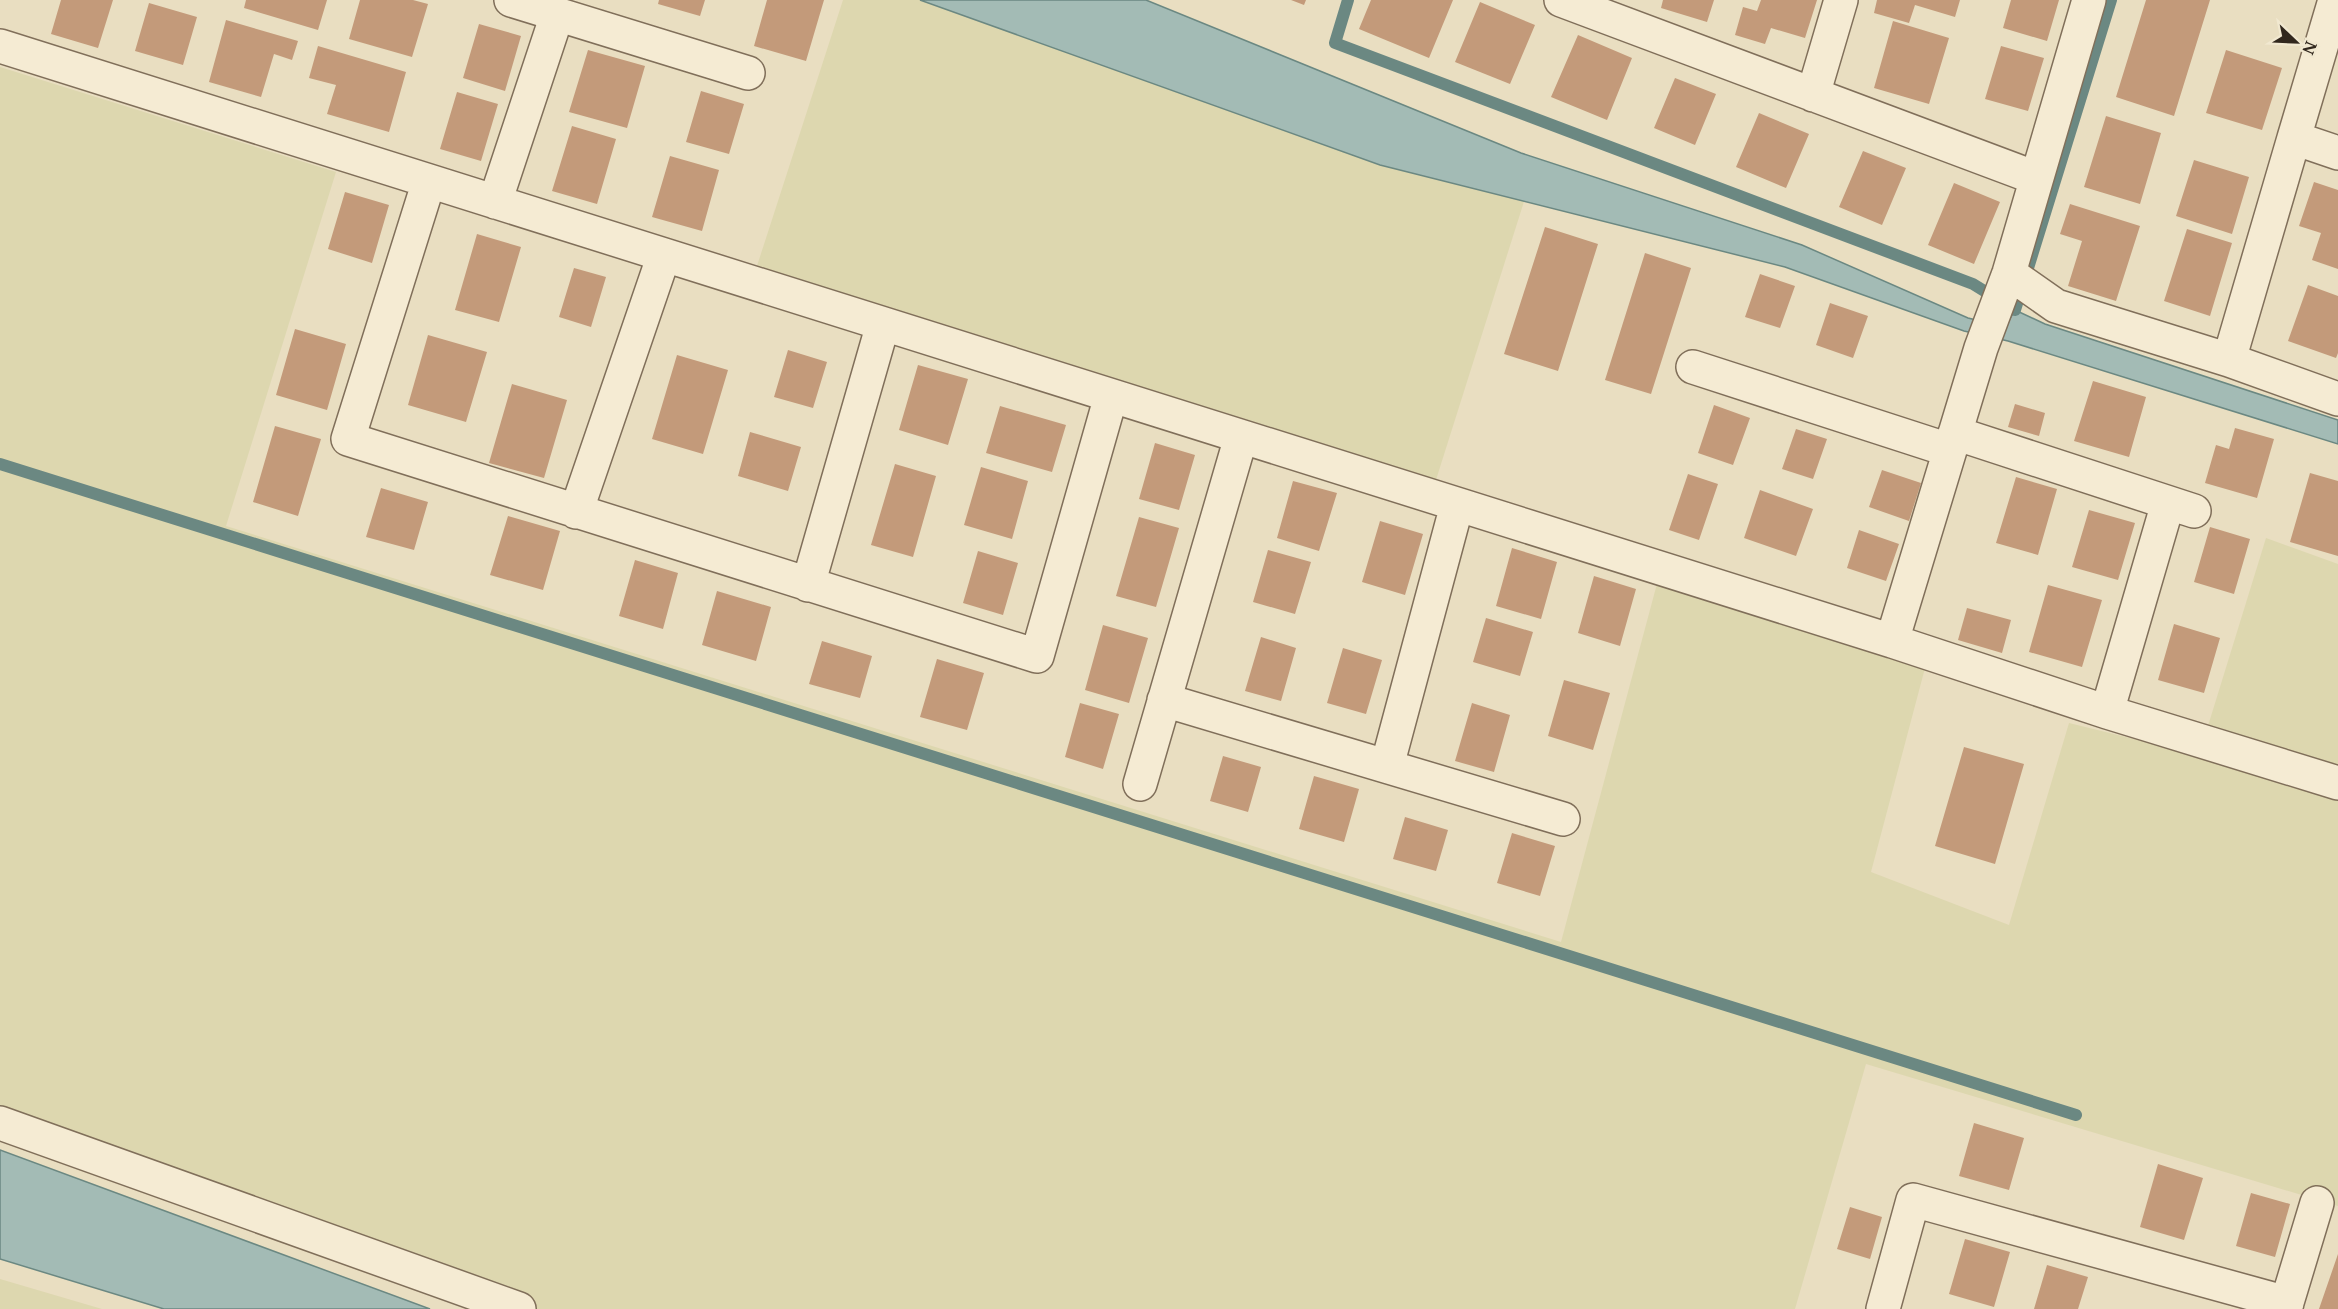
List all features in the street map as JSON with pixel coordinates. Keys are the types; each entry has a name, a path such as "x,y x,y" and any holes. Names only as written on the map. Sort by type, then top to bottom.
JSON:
{"street":[{"path":"511,0 748,73"},
{"path":"1561,0 1604,8 1814,95 2036,178"},
{"path":"1814,95 1841,0"},
{"path":"1892,641 1981,348 2006,280 2089,0"},
{"path":"2229,360 2335,0"},
{"path":"495,202 557,15"},
{"path":"0,46 2338,783"},
{"path":"2294,138 2338,153"},
{"path":"429,181 348,439 576,512 1036,656 1111,396"},
{"path":"576,512 664,255"},
{"path":"2006,280 2036,292 2056,306 2229,360 2338,399"},
{"path":"808,585 884,324"},
{"path":"1693,367 2181,507 2107,712"},
{"path":"1140,784 1241,437"},
{"path":"1387,766 1457,505"},
{"path":"1164,700 1563,819"},
{"path":"0,1123 519,1309"},
{"path":"1883,1309 1914,1200 2286,1306 2317,1203"}],"shaded area":[{"path":"843,0 973,0 1533,173 1435,483 756,269"},
{"path":"0,67 336,172 226,526 1561,942 1658,580 1925,668 1871,872 2009,925 2069,723 2199,755 2266,538 2338,564 2338,1206 1866,1064 1795,1309 480,1309 0,1135"},
{"path":"0,1279 102,1309 0,1309"}],"water":[{"path":"920,0 1146,0 1521,153 1802,245 1968,318 2005,327 2015,310 2045,324 2338,420 2338,444 2008,341 1964,331 1785,267 1380,165"},
{"path":"0,1150 430,1309 164,1309 0,1259"}],"building":[{"path":"61,0 113,0 98,48 51,34"},
{"path":"246,0 327,0 318,30 244,8"},
{"path":"360,0 413,0 428,4 412,57 349,39"},
{"path":"659,0 705,0 700,16 658,4"},
{"path":"767,0 824,0 806,61 754,46"},
{"path":"1291,0 1306,0 1304,5"},
{"path":"1371,0 1453,0 1429,58 1359,29"},
{"path":"1663,0 1714,0 1707,22 1661,8"},
{"path":"1761,0 1817,0 1805,38 1771,28 1765,44 1735,35 1743,7 1757,11"},
{"path":"1877,0 1960,0 1955,17 1915,5 1909,23 1874,13"},
{"path":"2011,0 2059,0 2047,41 2003,28"},
{"path":"2146,0 2210,0 2174,116 2116,97"},
{"path":"1480,2 1535,25 1510,84 1455,62"},
{"path":"149,3 197,17 183,65 135,51"},
{"path":"226,20 298,41 292,60 274,54 261,97 209,82"},
{"path":"1893,21 1949,38 1929,104 1874,88"},
{"path":"479,24 521,36 505,91 463,78"},
{"path":"1578,35 1632,58 1607,120 1551,97"},
{"path":"318,46 406,72 389,132 327,114 336,85 309,78"},
{"path":"2001,46 2044,58 2028,111 1985,99"},
{"path":"588,50 645,66 627,128 569,112"},
{"path":"2226,50 2282,68 2262,130 2206,113"},
{"path":"1675,78 1716,94 1695,145 1654,128"},
{"path":"701,91 744,104 729,154 686,142"},
{"path":"457,92 498,104 481,161 440,149"},
{"path":"1759,113 1809,134 1786,188 1736,167"},
{"path":"2106,116 2161,133 2140,204 2084,187"},
{"path":"572,126 616,139 597,204 552,191"},
{"path":"1863,151 1906,168 1882,225 1839,207"},
{"path":"670,156 719,170 702,231 652,217"},
{"path":"2194,160 2249,177 2232,234 2176,216"},
{"path":"2314,182 2338,190 2338,269 2312,260 2321,233 2299,226"},
{"path":"1954,183 2000,202 1974,264 1928,245"},
{"path":"345,192 389,205 372,263 328,249"},
{"path":"2070,204 2140,226 2116,301 2068,286 2082,241 2060,234"},
{"path":"1545,227 1598,244 1558,371 1504,354"},
{"path":"2187,229 2232,243 2210,316 2164,301"},
{"path":"477,234 521,247 499,322 455,310"},
{"path":"1645,253 1691,268 1651,394 1605,380"},
{"path":"574,268 606,277 591,327 559,317"},
{"path":"1760,274 1795,286 1780,328 1745,317"},
{"path":"2308,285 2338,296 2338,353 2336,358 2288,341"},
{"path":"1830,303 1868,316 1853,358 1816,345"},
{"path":"295,329 346,344 327,410 276,395"},
{"path":"428,335 487,352 466,422 408,405"},
{"path":"788,350 827,362 813,408 774,397"},
{"path":"677,355 728,370 703,454 652,439"},
{"path":"918,365 968,379 948,445 899,430"},
{"path":"2093,381 2146,397 2129,457 2074,441"},
{"path":"512,384 567,400 544,478 489,463"},
{"path":"2015,404 2045,413 2039,436 2008,427"},
{"path":"1714,405 1750,418 1733,465 1698,453"},
{"path":"1000,406 1066,425 1052,472 986,453"},
{"path":"275,426 321,439 298,516 253,502"},
{"path":"2235,428 2274,439 2257,498 2205,483 2216,445 2229,449"},
{"path":"1796,429 1827,439 1813,479 1782,469"},
{"path":"750,432 801,447 788,491 738,476"},
{"path":"1155,443 1195,455 1179,510 1139,499"},
{"path":"895,464 936,476 913,557 871,545"},
{"path":"981,467 1028,481 1012,539 964,525"},
{"path":"1882,470 1921,483 1909,521 1869,507"},
{"path":"2310,473 2338,481 2338,556 2290,542"},
{"path":"1688,474 1718,484 1699,540 1669,530"},
{"path":"2016,477 2057,489 2038,555 1996,543"},
{"path":"1293,481 1337,493 1319,551 1277,538"},
{"path":"381,488 428,502 414,550 366,537"},
{"path":"1760,490 1813,509 1796,556 1744,538"},
{"path":"2089,510 2135,523 2118,580 2072,567"},
{"path":"508,516 560,531 543,590 490,575"},
{"path":"1139,517 1179,528 1156,607 1116,596"},
{"path":"1380,521 1423,534 1405,595 1362,582"},
{"path":"2210,527 2250,539 2234,594 2194,582"},
{"path":"1859,530 1899,544 1886,581 1847,568"},
{"path":"1512,548 1557,562 1541,619 1496,606"},
{"path":"1268,550 1311,562 1295,614 1253,602"},
{"path":"978,551 1018,563 1003,615 963,603"},
{"path":"635,560 678,573 663,629 619,616"},
{"path":"1594,576 1636,589 1620,646 1578,633"},
{"path":"2048,585 2102,600 2082,667 2029,652"},
{"path":"717,591 771,607 756,661 702,645"},
{"path":"1967,608 2011,620 2002,653 1958,640"},
{"path":"1486,618 1533,632 1520,676 1473,662"},
{"path":"2174,624 2220,638 2204,693 2158,680"},
{"path":"1103,625 1148,638 1129,703 1085,690"},
{"path":"1261,637 1296,648 1281,701 1245,691"},
{"path":"822,641 872,656 860,698 809,684"},
{"path":"1343,648 1382,660 1366,714 1327,703"},
{"path":"937,659 984,673 967,730 920,717"},
{"path":"1564,680 1610,693 1593,750 1548,736"},
{"path":"1080,703 1119,714 1103,769 1065,757"},
{"path":"1472,703 1510,715 1494,772 1455,761"},
{"path":"1964,747 2024,764 1995,864 1935,846"},
{"path":"1223,756 1261,767 1248,812 1210,801"},
{"path":"1314,776 1359,789 1344,842 1299,829"},
{"path":"1405,817 1448,830 1436,871 1393,859"},
{"path":"1512,833 1555,846 1540,896 1497,883"},
{"path":"1974,1123 2024,1138 2009,1190 1959,1176"},
{"path":"2158,1164 2203,1178 2184,1240 2140,1227"},
{"path":"2251,1193 2290,1204 2275,1257 2236,1246"},
{"path":"1850,1207 1882,1217 1870,1259 1837,1249"},
{"path":"1965,1239 2010,1252 1994,1307 1949,1294"},
{"path":"2338,1254 2338,1309 2319,1309"},
{"path":"2047,1265 2088,1277 2078,1309 2034,1309"}],"waterway":[{"path":"1348,0 1335,43 1973,284 2015,310 2111,0"},
{"path":"0,464 2076,1115"}]}
